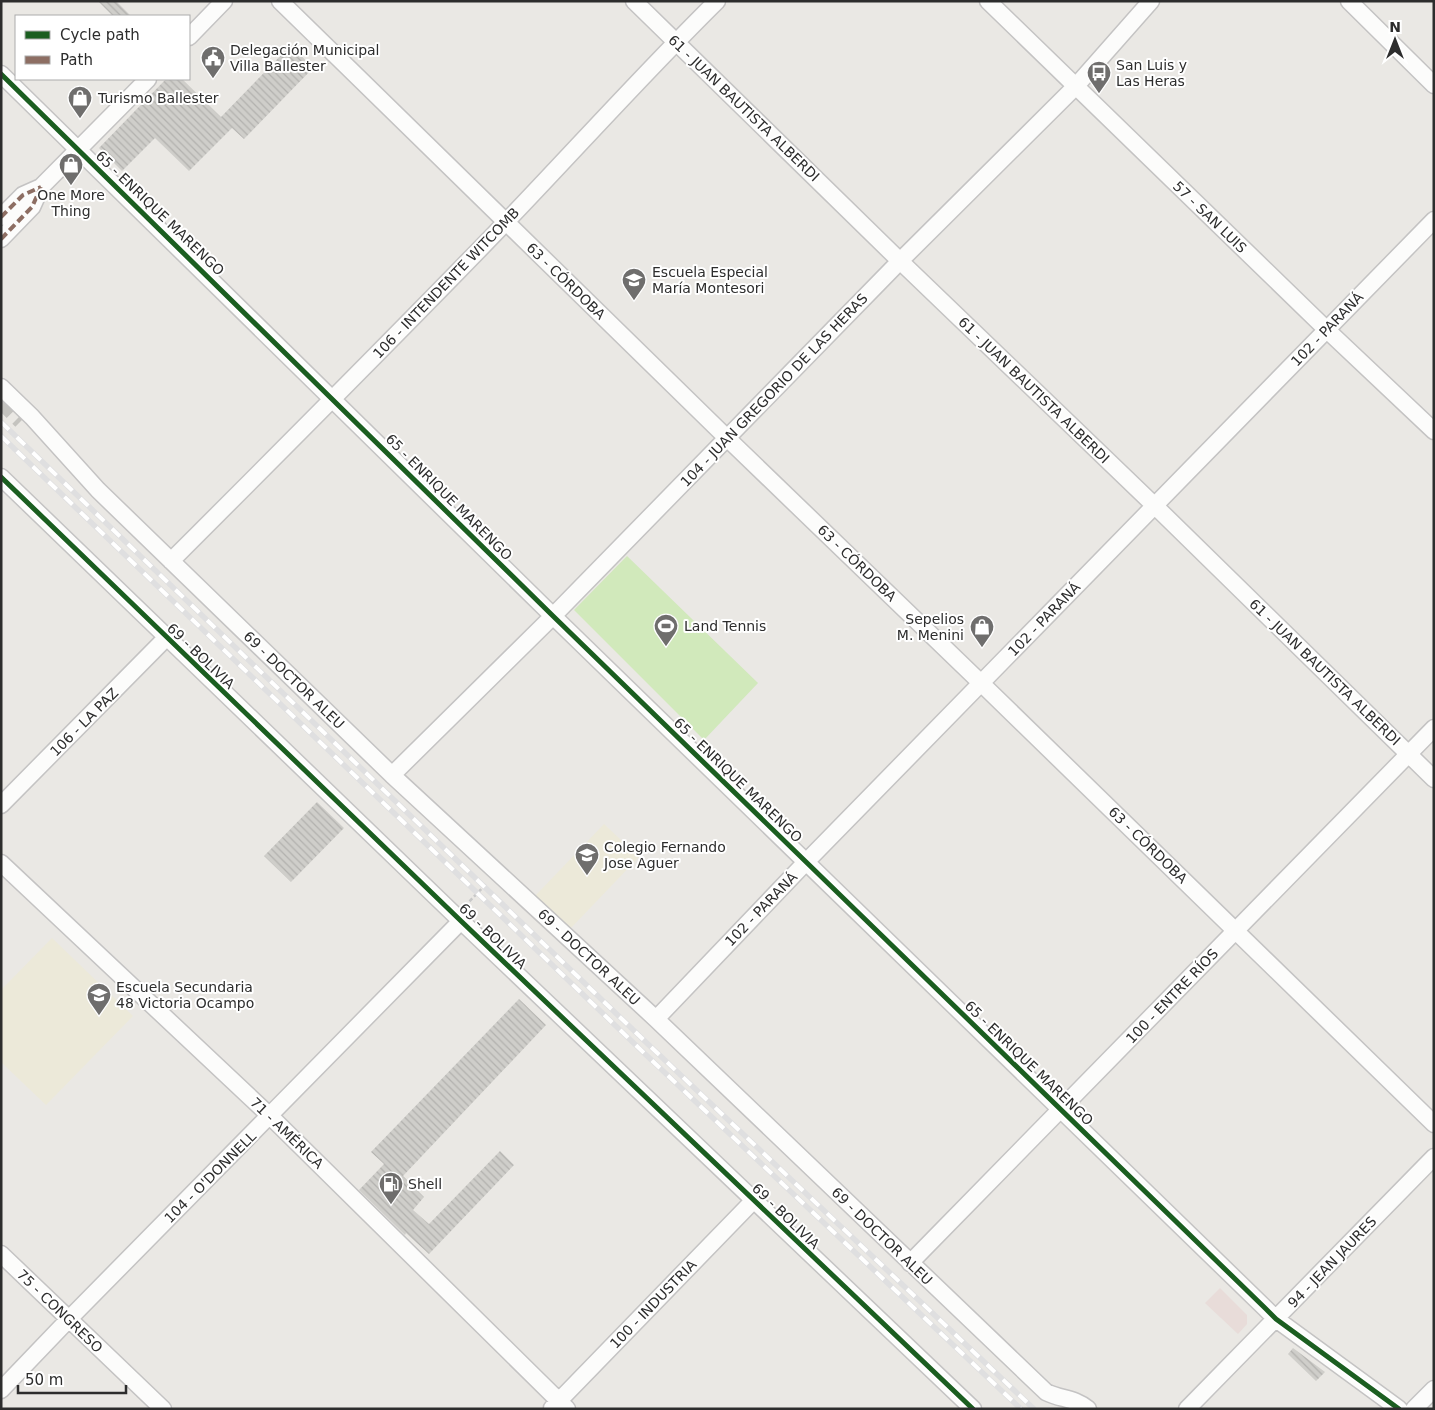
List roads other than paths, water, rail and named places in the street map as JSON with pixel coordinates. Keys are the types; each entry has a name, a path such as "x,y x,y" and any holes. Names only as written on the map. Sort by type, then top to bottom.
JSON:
{"street":[{"path":"190,36 224,1"},
{"name":"63 - CÓRDOBA","path":"280,1 1434,1124"},
{"name":"61 - JUAN BAUTISTA ALBERDI","path":"634,1 1434,779"},
{"name":"106 - INTENDENTE WITCOMB","path":"171,561 334,399 717,1"},
{"name":"57 - SAN LUIS","path":"988,1 1327,330 1434,431"},
{"name":"104 - JUAN GREGORIO DE LAS HERAS","path":"392,775 553,616 900,261 1076,86 1151,1"},
{"path":"1348,1 1434,85"},
{"name":"65 - ENRIQUE MARENGO","path":"1,74 553,616 1276,1319 1399,1409"},
{"path":"1,239 32,207 41,187 147,80"},
{"path":"1,217 23,195 41,187"},
{"name":"102 - PARANÁ","path":"656,1019 806,862 1434,220"},
{"name":"69 - DOCTOR ALEU","path":"1,387 32,417 98,490"},
{"name":"69 - DOCTOR ALEU","path":"21,421 98,490 392,775 656,1019 1046,1392 1057,1398 1076,1401 1088,1409"},
{"name":"69 - BOLIVIA","path":"1,477 458,918 973,1409"},
{"name":"106 - LA PAZ","path":"1,806 166,638"},
{"name":"100 - ENTRE RÍOS","path":"910,1263 1434,728"},
{"name":"71 - AMÉRICA","path":"1,863 270,1116 559,1406"},
{"name":"104 - O'DONNELL","path":"1,1390 270,1116 458,918"},
{"name":"94 - JEAN JAURES","path":"1187,1409 1434,1157"},
{"name":"100 - INDUSTRIA","path":"559,1406 754,1200"},
{"name":"75 - CONGRESO","path":"1,1254 163,1409"},
{"path":"1414,1409 1434,1389"}],"tunnel":[{"path":"1,401 21,421"}],"railway":[{"path":"1,422 651,1047 1034,1409"},
{"path":"1,436 644,1053 1021,1409"}],"place":[{"name":"Delegación Municipal Villa Ballester","path":"213,79"},
{"name":"San Luis y Las Heras","path":"1099,94"},
{"name":"Turismo Ballester","path":"80,119"},
{"name":"One More Thing","path":"71,186"},
{"name":"Escuela Especial María Montesori","path":"634,301"},
{"name":"Land Tennis","path":"666,647"},
{"name":"Sepelios M. Menini","path":"982,648"},
{"name":"Colegio Fernando Jose Aguer","path":"587,876"},
{"name":"Escuela Secundaria 48 Victoria Ocampo","path":"99,1016"},
{"name":"Shell","path":"391,1205"}]}
